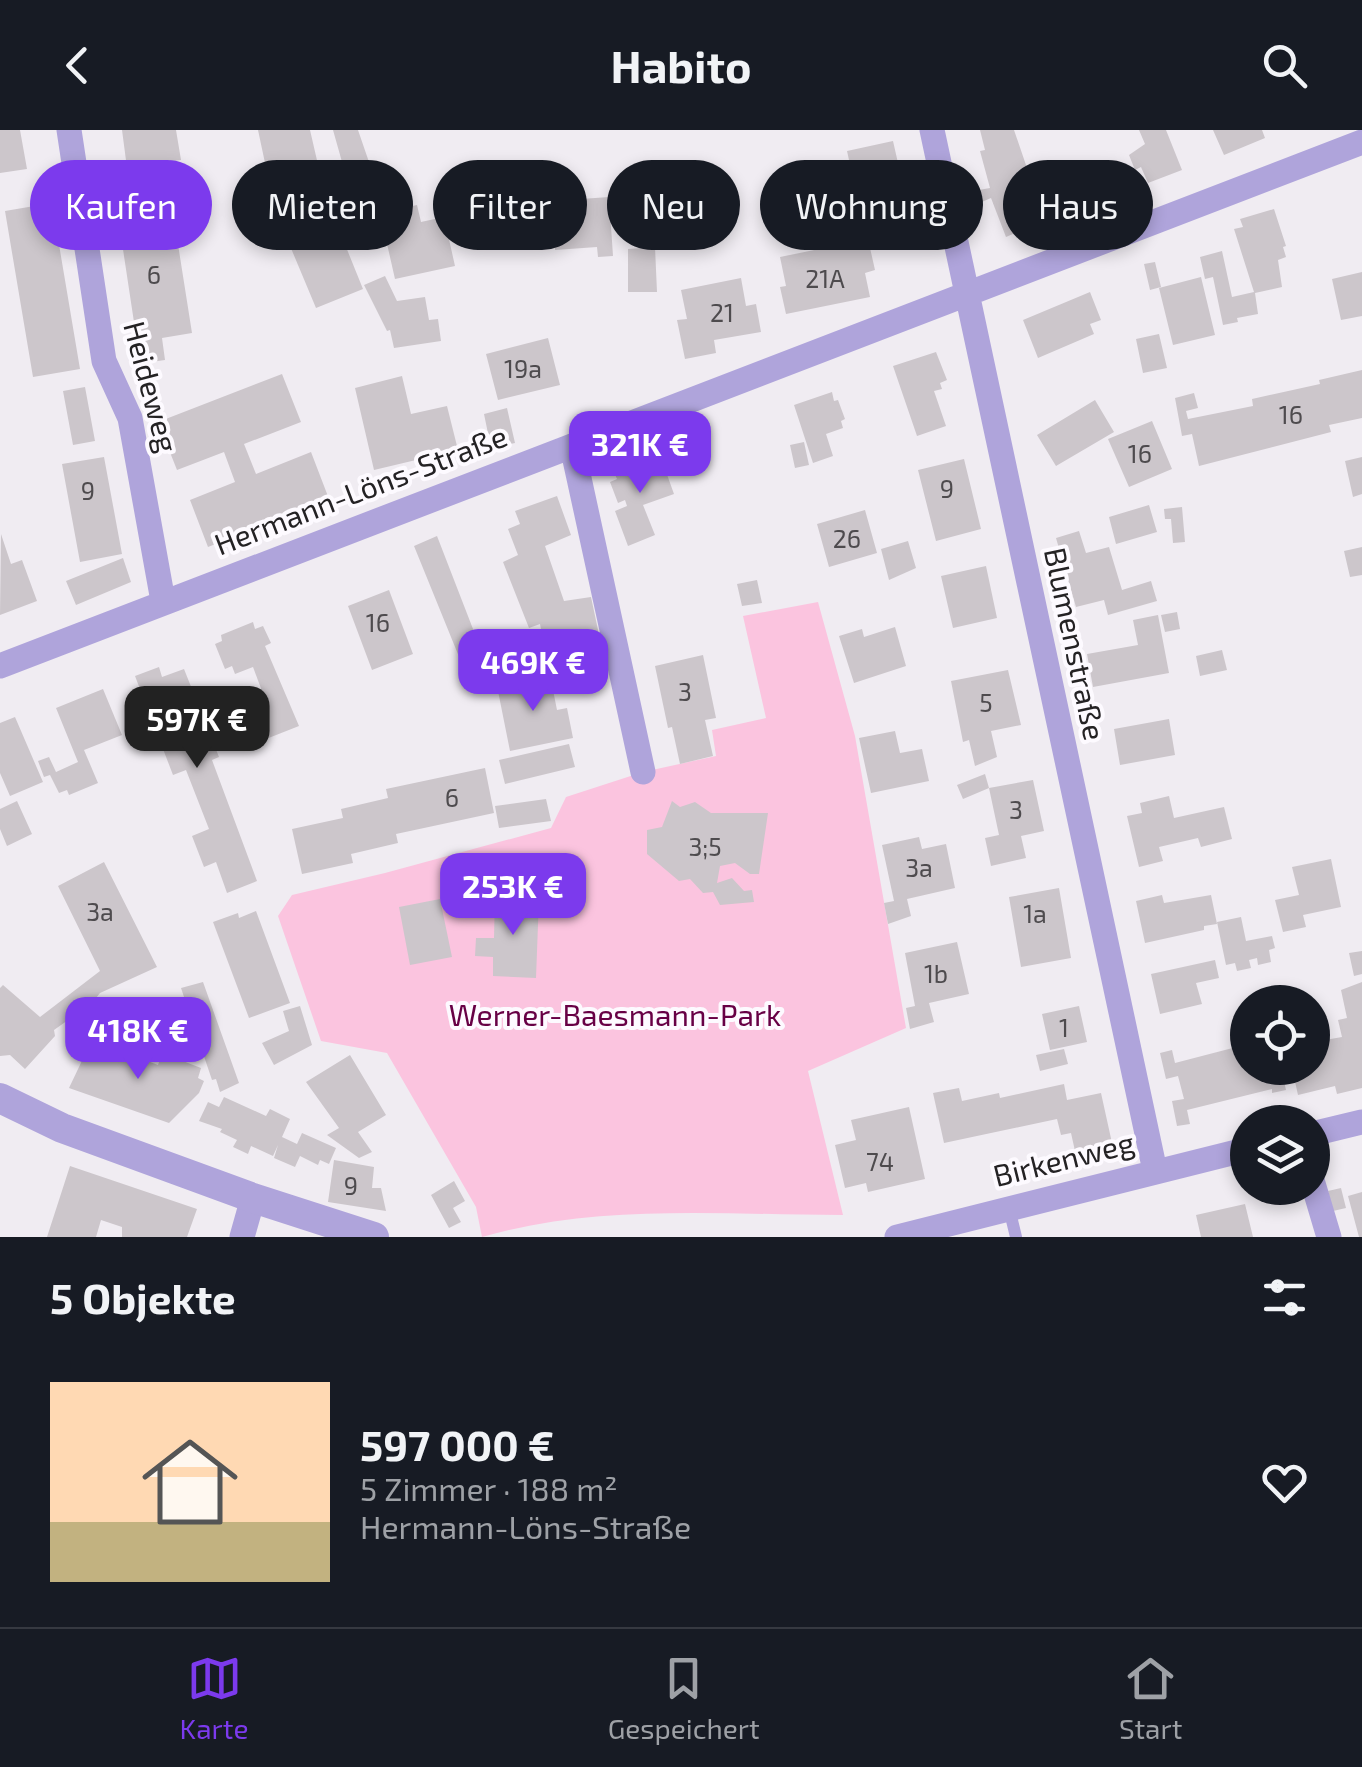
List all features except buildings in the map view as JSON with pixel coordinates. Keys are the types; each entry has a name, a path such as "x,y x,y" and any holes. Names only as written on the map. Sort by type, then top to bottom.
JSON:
{"street":[{"name":"Heideweg","path":"69,130 104,361 130,418 163,601"},
{"name":"Blumenstraße","path":"932,130 1155,1171"},
{"name":"Hermann-Löns-Straße","path":"0,666 1362,142"},
{"path":"572,446 643,772"},
{"path":"0,1098 62,1128 253,1198 374,1237"},
{"path":"1330,1130 1362,1122"},
{"name":"Birkenweg","path":"898,1237 1230,1154"},
{"path":"242,1237 253,1198"},
{"path":"1319,1205 1329,1237"}],"lane":[{"path":"1009,1208 1016,1237"}],"green space":[{"name":"Werner-Baesmann-Park","path":"818,602 855,736 906,1028 808,1071 843,1215 616,1215 526,1226 482,1237 476,1207 387,1053 321,1041 278,916 292,895 551,828 566,797 643,772 716,756 712,730 766,718 743,616"}]}
